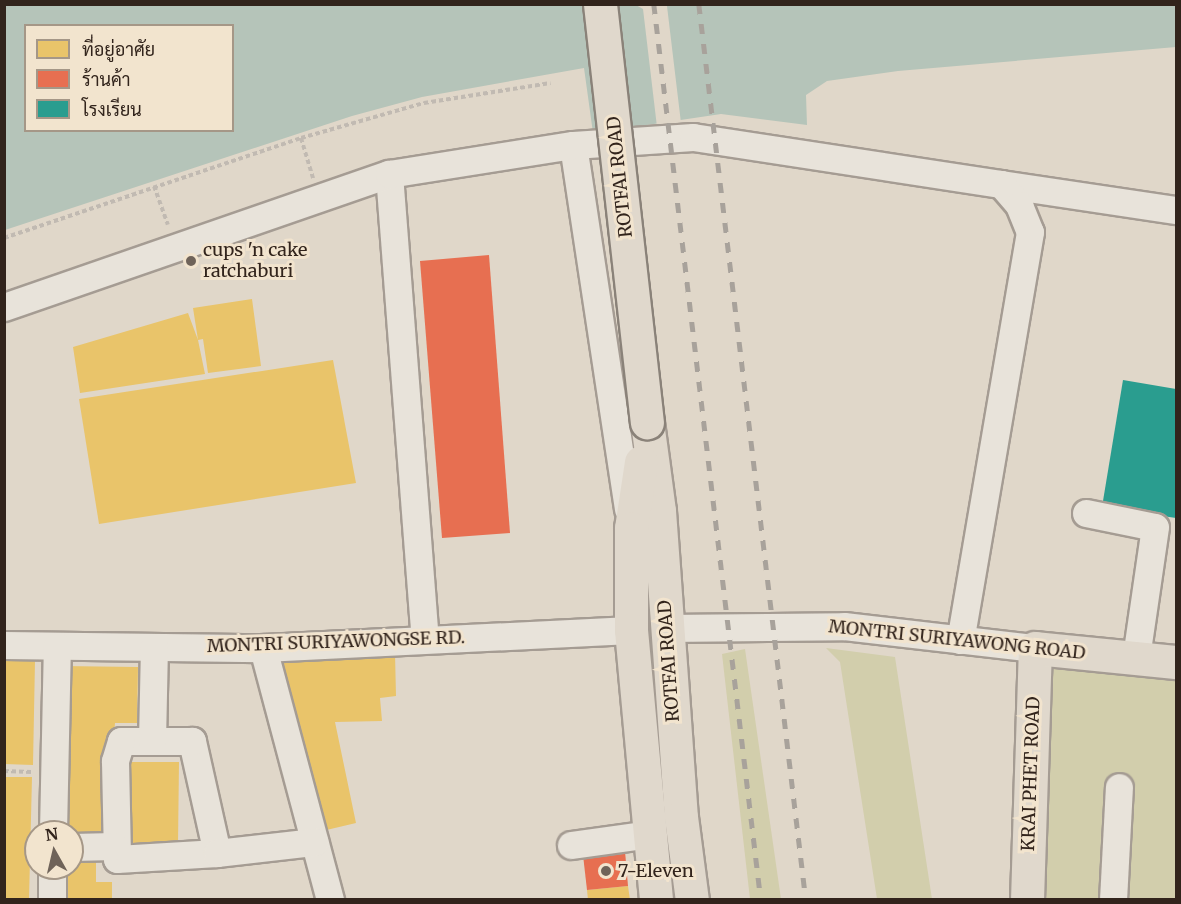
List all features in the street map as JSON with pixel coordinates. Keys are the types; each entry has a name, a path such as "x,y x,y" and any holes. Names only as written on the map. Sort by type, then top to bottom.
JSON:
{"main road":[{"name":"ROTFAI ROAD","path":"600,4 646,422 659,511 666,627 692,900"},
{"name":"ROTFAI ROAD","path":"646,422 631,528 631,630 656,900"},
{"name":"MONTRI SURIYAWONG ROAD","path":"1035,648 1176,662"},
{"name":"KRAI PHET ROAD","path":"1028,900 1035,648"}],"street":[{"path":"4,307 389,174 573,146 693,137 1176,210"},
{"path":"573,146 631,528"},
{"path":"389,174 425,639"},
{"path":"960,640 1030,232 1019,205 1001,184"},
{"path":"1086,513 1155,527 1136,657"},
{"name":"MONTRI SURIYAWONG ROAD","path":"666,627 859,627 1035,648"},
{"name":"MONTRI SURIYAWONGSE RD.","path":"5,640 57,646 263,648 631,630"},
{"path":"53,820 57,646"},
{"path":"152,741 154,647"},
{"path":"263,648 330,900"},
{"path":"217,853 192,741 121,741 115,761 114,846 117,859 217,853 314,842"},
{"path":"1113,900 1119,786"},
{"path":"571,845 650,834"},
{"path":"84,847 114,846"},
{"path":"52,880 52,900"}],"path":[{"path":"4,238 301,138 424,104 550,83"},
{"path":"301,138 314,181"},
{"path":"154,186 170,230"}],"shaded area":[{"path":"5,5 1176,5 1176,47 898,71 827,81 806,95 807,125 721,114 593,133 584,68 422,97 352,116 5,230"},
{"path":"826,648 895,657 932,899 877,899 840,662"},
{"path":"1035,648 1176,664 1176,899 1039,899"},
{"path":"745,649 781,899 750,899 722,654"}],"pier":[{"path":"636,5 671,5 667,6 681,123 657,127 643,9"}],"building: ที่อยู่อาศัย":[{"path":"252,299 261,366 208,373 203,339 198,340 193,308"},
{"path":"188,313 198,340 205,374 80,393 73,347"},
{"path":"333,360 356,483 99,524 79,399"},
{"path":"395,653 396,696 380,698 382,721 335,722 356,823 318,832 270,655"},
{"path":"4,661 35,661 33,765 4,764"},
{"path":"61,666 138,667 137,723 115,723 106,837 84,842 84,820 60,820"},
{"path":"123,762 179,762 178,844 122,844"},
{"path":"4,777 32,777 31,820 24,820 24,880 29,880 29,900 4,900"},
{"path":"84,850 96,850 96,882 112,882 112,900 57,900 57,880 84,880"},
{"path":"628,886 630,900 588,900 587,890"}],"building: ร้านค้า":[{"path":"489,255 510,533 442,538 420,261"},
{"name":"7-Eleven","path":"625,851 628,886 587,890 583,855"}],"building: โรงเรียน":[{"path":"1123,380 1176,389 1176,518 1102,507"}],"railway":[{"path":"654,4 761,900"},
{"path":"699,4 806,900"}],"place":[{"name":"cups 'n cake ratchaburi","path":"191,261"},
{"name":"7-Eleven","path":"606,871"}]}
